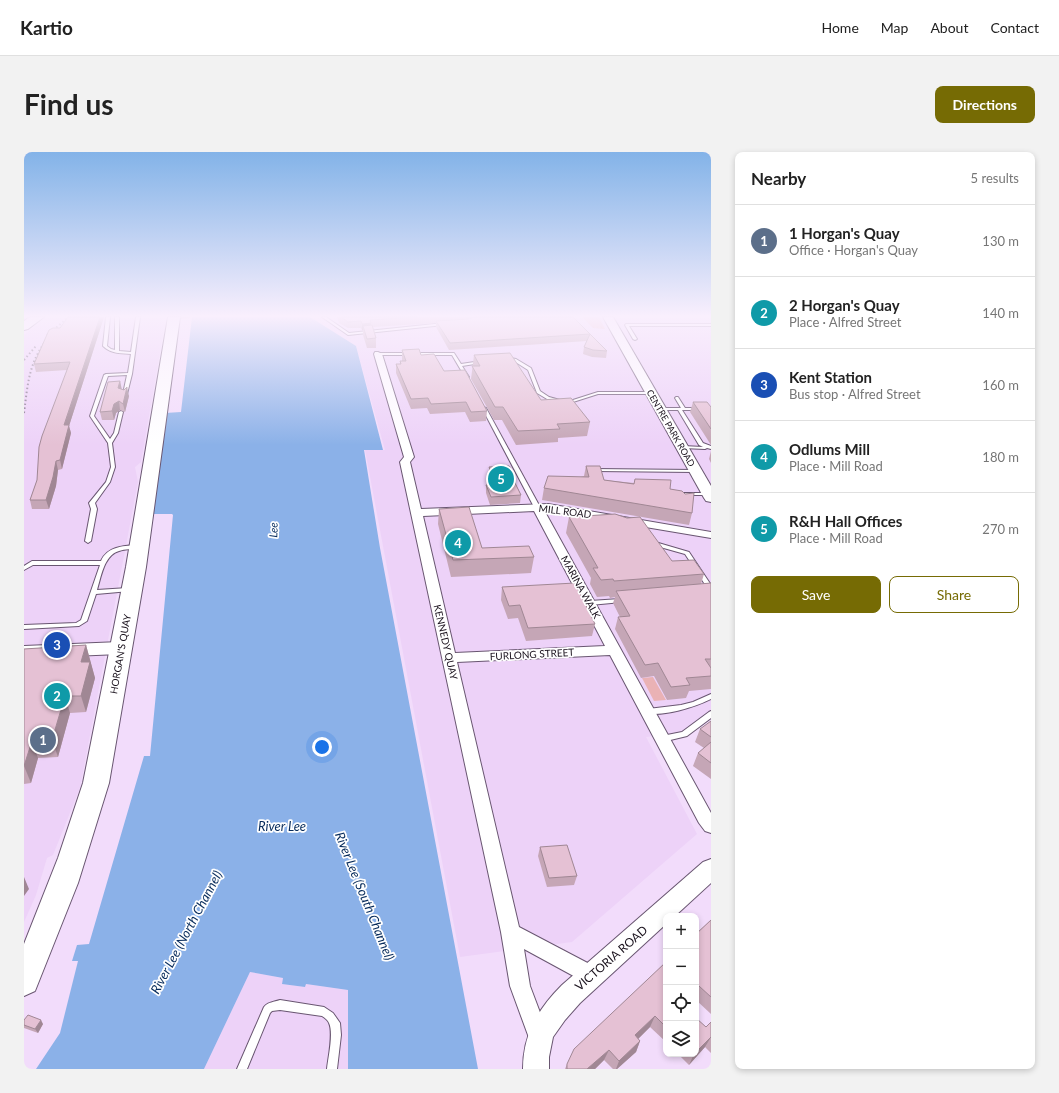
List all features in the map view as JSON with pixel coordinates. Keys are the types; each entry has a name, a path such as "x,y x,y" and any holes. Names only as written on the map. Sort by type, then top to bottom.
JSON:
{"highway":[{"name":"HORGAN'S QUAY","path":"24,980 46,928 89,807 100,760 131,590 167,360"}],"street":[{"name":"KENNEDY QUAY","path":"380,360 409,456 405,462 511,932 520,986 539,1039"},
{"name":"CENTRE PARK ROAD","path":"632,360 710,496"},
{"name":"MILL ROAD","path":"417,513 537,507 558,509 711,535"},
{"name":"MARINA WALK","path":"537,507 705,818 711,826"},
{"path":"24,652 120,648"},
{"name":"FURLONG STREET","path":"449,658 615,650"},
{"name":"VICTORIA ROAD","path":"536,1069 535,1056 539,1039 542,1029 552,1013 571,994 711,869"},
{"path":"511,932 592,976"}],"lane":[{"path":"125,396 132,360"},
{"path":"458,360 468,379"},
{"path":"513,360 530,369 538,392 544,397 555,400 573,401 598,393 651,393"},
{"path":"461,365 483,362"},
{"path":"88,541 94,509 92,503 108,482 113,467 110,443 92,416 106,375 130,374"},
{"path":"677,398 681,409 701,444 711,448"},
{"name":"MARINA WALK","path":"483,406 537,507"},
{"path":"661,409 711,409"},
{"path":"110,443 116,433 121,412"},
{"path":"682,447 711,448"},
{"path":"594,470 696,471"},
{"path":"683,498 686,494 710,496"},
{"path":"655,544 687,553 709,586 708,593 704,594"},
{"path":"24,627 82,624 105,556 111,551 138,547"},
{"path":"24,568 32,563 103,563"},
{"path":"94,592 131,590"},
{"path":"590,603 628,600"},
{"path":"648,711 684,708 699,703 711,696"},
{"path":"662,739 684,734 711,714"},
{"path":"242,1069 267,1010 270,1007 280,1005 324,1012 330,1016 335,1023 336,1035 332,1069"}],"shaded area":[{"path":"24,360 159,360 141,462 135,467 138,482 80,788 53,855 47,858 36,895 24,922"},
{"path":"360,360 711,360 711,711 682,733 646,737 697,834 572,942 460,957 365,450 385,450"},
{"path":"653,677 666,700 654,701 642,678"},
{"path":"250,972 283,978 282,984 305,987 306,984 348,990 348,1069 204,1069"}],"water":[{"name":"River Lee","path":"187,360 360,360 383,450 364,450 380,548 478,1069 348,1069 348,990 306,984 305,987 282,984 283,978 250,972 204,1069 36,1069 60,1033 78,961 72,961 77,945 89,944 144,756 150,756 173,515 153,514 165,413 181,412"}],"building":[{"path":"36,360 86,360 64,425 69,425 60,460 56,461 46,500 30,500 37,480 39,447 42,436 70,362 34,364"},
{"path":"406,360 437,360 444,371 465,370 487,411 471,412 466,402 431,404 428,398 411,399 396,364 401,364 400,361 406,361"},
{"path":"477,360 514,360 541,400 571,398 590,422 557,424 560,429 518,431 503,407 495,407 472,366 480,366"},
{"path":"120,381 118,388 124,390 127,387 123,404 119,401 114,404 112,411 100,412 108,382"},
{"path":"693,402 707,402 711,407 711,429"},
{"path":"509,466 514,475 511,475 521,495 491,497 486,485 491,485 490,482 496,482 489,467"},
{"path":"586,466 600,466 604,480 634,484 635,479 671,480 670,489 682,491 685,494 694,493 692,513 544,488 548,476 589,477"},
{"path":"469,507 482,548 529,546 534,557 453,560 439,509"},
{"path":"615,514 627,518 640,517 672,561 694,560 704,574 614,581 613,579 601,580 593,568 598,568 569,517"},
{"path":"575,583 595,624 528,628 520,605 509,606 502,587"},
{"path":"711,583 711,659 705,659 711,668 711,676 686,678 690,685 671,687 658,663 645,665 618,617 630,616 616,591"},
{"path":"86,645 81,662 90,662 81,696 65,696 52,740 32,741 24,766 24,649"},
{"path":"711,721 711,737 700,729"},
{"path":"711,742 711,763 698,753"},
{"path":"567,845 577,876 549,878 540,847"},
{"path":"711,920 711,997 699,986 699,931"},
{"path":"663,965 663,1024 655,1016 635,1035 640,1041 619,1061 609,1050 587,1069 567,1069 567,1064 574,1049"},
{"path":"28,1015 41,1020 35,1029 24,1025 24,1020"},
{"path":"699,1021 706,1027 711,1022 711,1037 699,1049"}],"railway":[{"path":"24,413 28,381 35,360"}],"place":[{"name":"R&H Hall Offices","path":"501,479"},
{"name":"Odlums Mill","path":"458,543"},
{"name":"Kent Station","path":"57,645"},
{"name":"2 Horgan's Quay","path":"57,696"},
{"name":"1 Horgan's Quay","path":"43,740"}],"water label":[{"name":"Lee","path":"273,530"},
{"name":"River Lee (South Channel)","path":"365,896"},
{"name":"River Lee (North Channel)","path":"186,932"}]}
